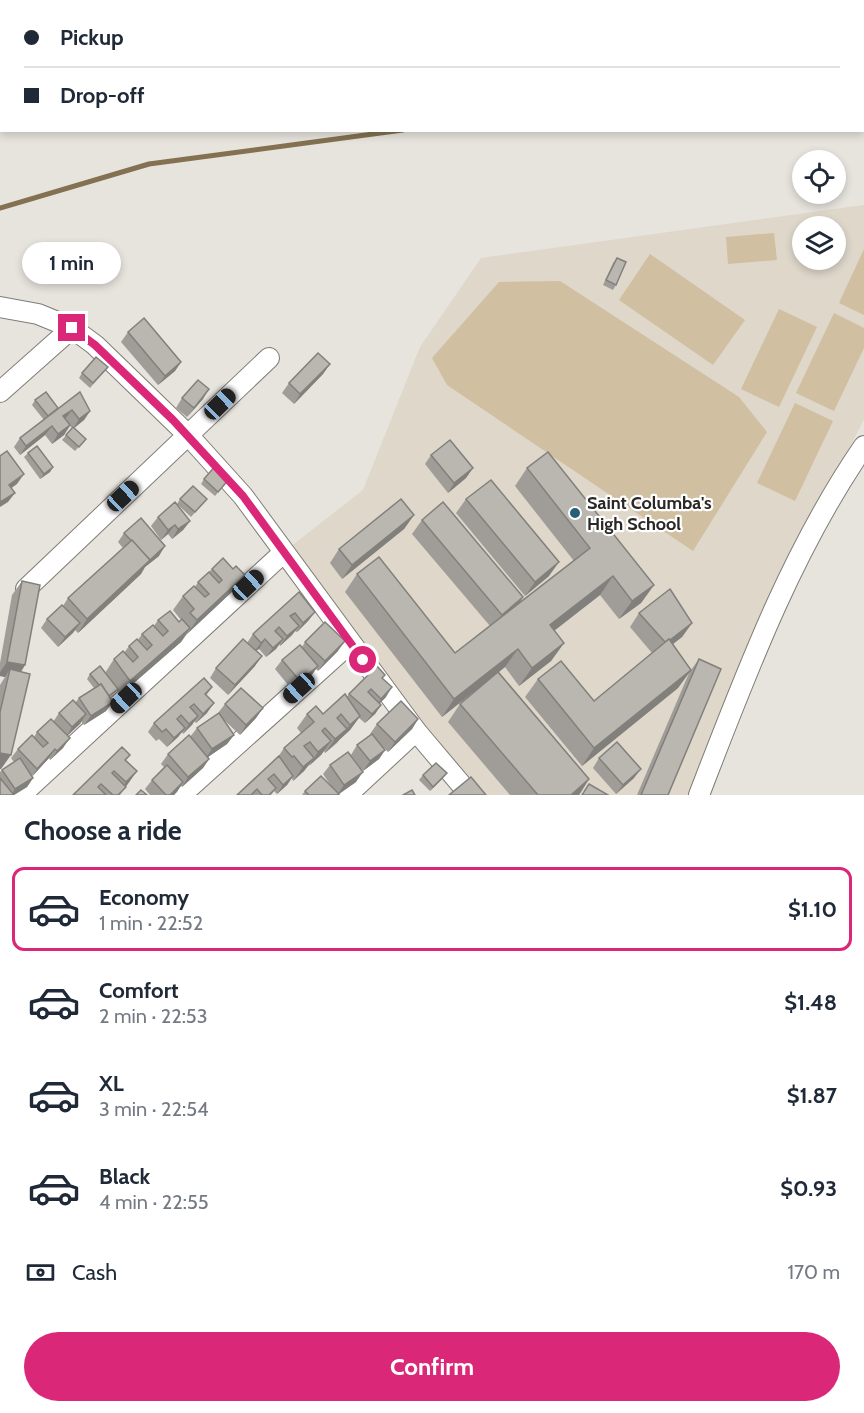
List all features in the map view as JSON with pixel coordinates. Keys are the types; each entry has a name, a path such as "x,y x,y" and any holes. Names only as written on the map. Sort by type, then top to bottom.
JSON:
{"street":[{"path":"0,307 38,314 72,328 95,345 188,435 243,496 416,731 470,795"},
{"path":"0,392 72,328"},
{"path":"26,589 269,358"},
{"path":"699,795 753,658 791,576 817,524 864,446"},
{"path":"21,795 283,553"},
{"path":"181,795 350,643"},
{"path":"347,795 416,731"}],"shaded area":[{"name":"Saint Columba's High School","path":"864,205 864,419 805,536 694,795 474,795 285,551 363,490 420,347 481,258"},
{"path":"774,233 777,260 728,264 726,237"},
{"path":"864,249 864,315 839,303"},
{"path":"650,254 745,320 713,365 619,300"},
{"path":"560,281 739,397 767,432 693,551 447,385 432,358 499,282"},
{"path":"779,309 817,327 779,407 741,389"},
{"path":"834,313 864,328 864,348 834,411 796,393"},
{"path":"795,403 833,421 795,501 757,483"}],"building":[{"path":"617,258 626,262 616,285 606,280"},
{"path":"144,318 181,362 165,376 128,332"},
{"path":"318,353 330,364 300,394 289,383"},
{"path":"96,357 108,367 93,383 82,373"},
{"path":"198,380 209,389 194,408 182,398"},
{"path":"46,392 58,408 48,416 35,400"},
{"path":"80,392 90,411 79,419 72,410 63,416 70,425 58,434 52,426 26,446 20,438"},
{"path":"73,427 86,439 79,447 66,435"},
{"path":"450,440 473,468 454,483 431,455"},
{"path":"37,446 53,467 44,474 28,453"},
{"path":"7,451 24,474 9,485 15,493 0,502 0,456"},
{"path":"548,452 654,585 632,601 613,576 550,625 564,643 532,668 518,649 454,699 357,574 379,557 455,653 590,548 527,468"},
{"path":"216,465 230,478 218,492 204,479"},
{"path":"491,480 559,562 535,582 466,499"},
{"path":"193,486 207,499 195,512 180,499"},
{"path":"401,499 414,515 352,565 339,549"},
{"path":"175,502 190,521 178,529 175,525 168,530 158,517"},
{"path":"443,502 523,597 502,615 422,520"},
{"path":"141,518 165,546 150,560 124,533"},
{"path":"132,540 150,560 87,619 68,598"},
{"path":"223,558 233,569 236,566 245,575 197,620 190,613 194,609 183,596 194,586 205,597 209,594 198,582 209,572 219,583 222,580 212,569"},
{"path":"22,581 40,585 25,665 7,662"},
{"path":"670,589 692,623 665,642 639,613"},
{"path":"299,592 315,612 303,623 295,613 290,616 299,626 287,636 279,627 275,631 283,639 273,648 265,639 261,643 253,634"},
{"path":"62,605 80,623 65,637 47,619"},
{"path":"170,611 179,622 182,619 190,628 130,681 114,659 123,651 133,662 138,657 129,646 137,639 147,650 152,645 142,634 153,625 163,636 168,631 158,620"},
{"path":"325,622 345,641 325,661 305,642"},
{"path":"243,639 262,656 235,685 216,668"},
{"path":"669,639 691,670 594,748 538,679 561,661 594,701"},
{"path":"300,645 318,666 300,681 282,660"},
{"path":"699,659 721,669 668,795 641,795"},
{"path":"100,666 118,689 109,696 90,674"},
{"path":"377,666 385,675 382,678 392,687 381,699 371,689 368,692 381,705 372,714 349,694"},
{"path":"10,669 30,674 11,755 0,753 0,712"},
{"path":"498,672 589,779 571,795 538,795 460,704"},
{"path":"204,678 212,687 205,694 214,703 203,714 194,704 190,707 198,716 189,724 181,715 177,719 185,728 174,738 166,729 162,732 154,723"},
{"path":"101,684 113,702 91,716 79,698"},
{"path":"241,688 263,708 246,725 225,704"},
{"path":"345,694 360,716 350,725 341,714 337,718 347,729 335,739 325,728 322,731 331,741 318,752 310,742 304,746 314,758 303,767 284,748 314,722 307,714 316,706 323,714"},
{"path":"73,700 86,714 72,727 59,713"},
{"path":"401,701 418,719 395,742 377,724"},
{"path":"219,713 234,735 212,749 197,728"},
{"path":"51,719 70,738 57,751 55,749 37,769 18,749 32,735 43,747 48,743 37,732"},
{"path":"372,734 385,750 370,761 357,745"},
{"path":"189,735 209,759 188,777 168,754"},
{"path":"617,742 641,769 623,785 599,758"},
{"path":"122,747 130,755 125,760 137,771 126,782 114,771 112,773 126,787 118,795 113,795 101,784 98,787 106,795 73,795"},
{"path":"348,752 363,772 344,785 330,765"},
{"path":"279,756 293,776 283,785 274,774 268,779 276,788 269,795 262,795 257,789 252,795 237,795"},
{"path":"20,758 33,778 15,789 2,770"},
{"path":"436,763 447,773 433,787 423,775"},
{"path":"167,765 183,782 170,795 166,795 152,780"},
{"path":"321,776 339,794 309,795 305,791"},
{"path":"471,777 486,795 449,795"},
{"path":"0,778 14,795 0,795"},
{"path":"589,784 608,795 582,795"},
{"path":"141,790 147,795 136,795"},
{"path":"412,790 415,795 403,795"}],"waterway":[{"path":"0,208 149,164 388,132"}],"place":[{"name":"Saint Columba's High School","path":"575,513"}],"route":[{"path":"72,328 95,345 173,420 243,496 363,660"}]}
